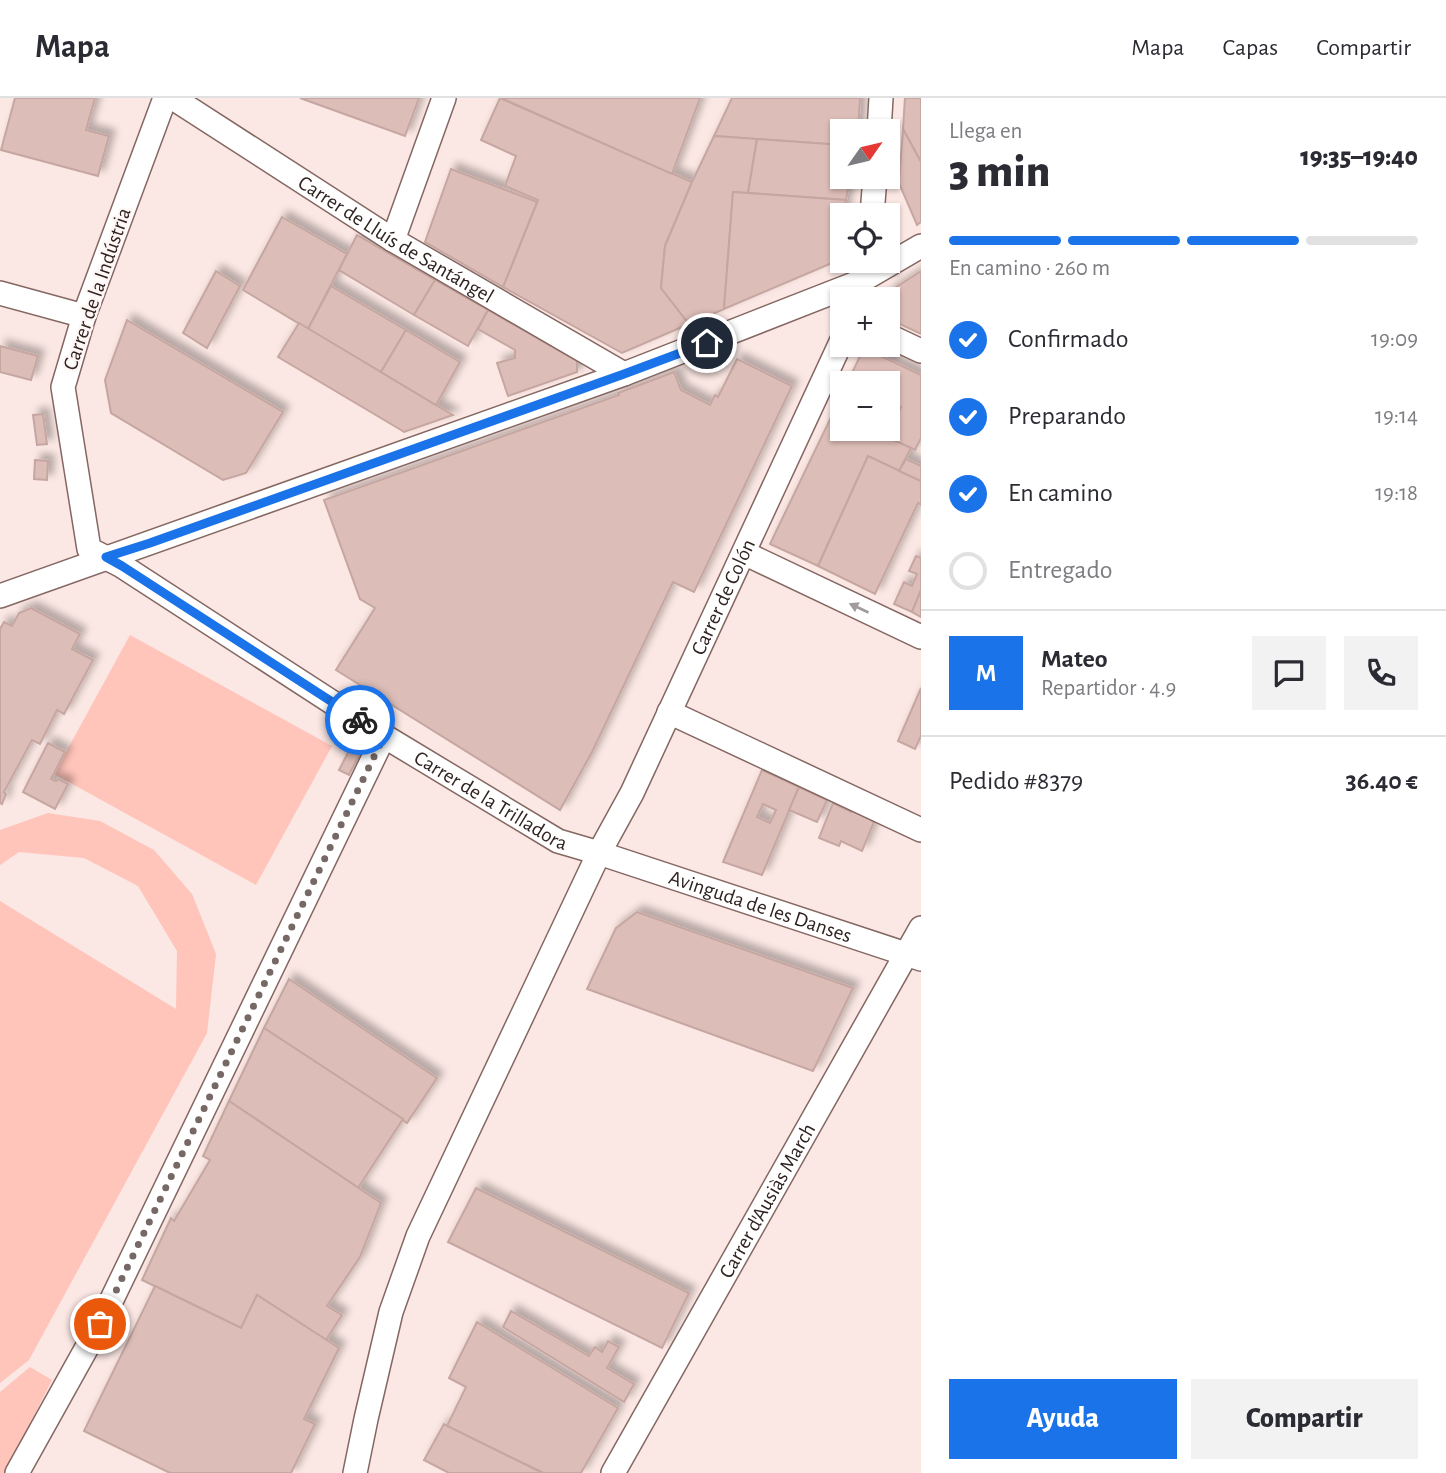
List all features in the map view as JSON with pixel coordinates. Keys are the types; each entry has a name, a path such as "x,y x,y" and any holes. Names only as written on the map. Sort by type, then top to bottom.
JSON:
{"street":[{"name":"Carrer de la Indústria","path":"106,557 89,549 63,387 84,316 166,98"},
{"name":"Carrer de Lluís de Santángel","path":"173,98 393,240 624,374"},
{"path":"393,240 444,98"},
{"path":"880,119 881,98"},
{"path":"0,596 624,374 859,281 921,246"},
{"path":"0,293 84,316"},
{"path":"900,341 921,351"},
{"name":"Carrer de Colón","path":"355,1473 391,1312 418,1236 599,853 632,793 834,357"},
{"path":"744,553 921,637"},
{"name":"Carrer de la Trilladora","path":"106,557 384,736 558,841 599,853"},
{"path":"669,712 921,830"},
{"path":"17,1473 100,1324 384,736"},
{"name":"Avinguda de les Danses","path":"599,853 914,956"},
{"name":"Carrer d'Ausiàs March","path":"613,1473 914,956 921,928"}],"shaded area":[{"path":"130,635 332,746 256,885 54,774"},
{"path":"48,813 100,821 154,850 192,894 216,954 207,1033 29,1360 0,1383 0,901 176,1009 177,951 138,886 84,858 19,852 0,865 0,830"},
{"path":"30,1367 52,1380 5,1473 0,1473 0,1392"}],"building":[{"path":"15,98 95,98 86,130 109,136 98,176 1,150"},
{"path":"300,98 419,98 405,136"},
{"path":"500,98 692,182 665,246 661,288 689,324 622,353 503,287 538,200 505,186 516,156 481,140"},
{"path":"501,98 700,98 672,174"},
{"path":"732,98 860,98 859,119 830,119 830,144 714,136"},
{"path":"905,98 921,98 921,162 903,129"},
{"path":"903,129 921,162 921,222 917,225 900,185"},
{"path":"714,136 757,139 748,193 733,192 724,309 689,324 661,288 665,246"},
{"path":"757,139 830,144 830,189 848,189 846,200 748,193"},
{"path":"451,169 537,202 503,287 425,242"},
{"path":"733,192 846,200 845,203 830,203 830,264 724,309"},
{"path":"282,217 347,254 308,329 243,290"},
{"path":"357,235 435,280 414,315 339,270"},
{"path":"216,271 240,286 207,348 183,333"},
{"path":"921,271 921,334 900,324 900,287 896,287"},
{"path":"435,280 488,310 468,346 414,315"},
{"path":"331,286 406,330 381,372 308,329"},
{"path":"488,310 577,361 577,372 508,396 497,363 515,358 515,350 478,329"},
{"path":"127,320 283,412 246,473 223,480 111,413 105,380"},
{"path":"299,323 453,415 404,432 278,357"},
{"path":"406,330 460,362 436,405 381,372"},
{"path":"0,346 38,356 31,380 0,372"},
{"path":"860,357 883,357 921,375 921,438 915,450 896,441 900,441 900,371 853,371"},
{"path":"737,359 792,386 694,592 673,582 592,752 560,810 336,670 375,608 360,599 324,500 619,395 618,393 674,372 681,390 710,405 715,395 718,397"},
{"path":"43,414 47,444 37,445 33,415"},
{"path":"830,419 830,441 896,441 911,448 899,471 868,456 818,566 770,544"},
{"path":"868,456 921,481 921,505 918,503 875,594 818,566"},
{"path":"906,459 921,466 921,481 899,471"},
{"path":"35,460 48,461 47,480 34,479"},
{"path":"916,556 921,558 921,590 912,612 894,604 904,582 912,586 917,574 909,571"},
{"path":"921,590 921,617 912,612"},
{"path":"31,608 80,634 72,649 93,660 64,714 57,710 40,744 32,740 4,792 6,794 2,804 0,629 4,622 12,626 19,613"},
{"path":"921,688 921,736 915,749 898,741"},
{"path":"48,743 65,752 51,779 68,784 55,809 23,792"},
{"path":"352,745 362,749 349,775 339,770"},
{"path":"762,770 799,787 762,875 723,862","holes":["763,804 776,810 770,823 757,817"]},
{"path":"799,787 827,800 817,822 789,810"},
{"path":"833,803 874,822 862,851 841,841 839,846 819,838"},
{"path":"637,912 853,988 813,1071 587,989 616,928"},
{"path":"289,979 437,1078 407,1123 264,1028"},
{"path":"264,1028 403,1119 358,1188 229,1101"},
{"path":"229,1101 381,1203 360,1257 327,1306 342,1315 326,1340 257,1295 241,1328 142,1280 171,1218 174,1221 210,1160 203,1156"},
{"path":"476,1188 689,1293 662,1348 448,1242"},
{"path":"155,1286 241,1328 257,1295 339,1348 304,1419 315,1424 291,1473 170,1473 84,1431"},
{"path":"511,1311 589,1356 595,1347 602,1352 608,1341 619,1347 607,1368 634,1384 624,1402 503,1327"},
{"path":"477,1322 618,1408 581,1473 543,1473 447,1426 466,1387 449,1378"},
{"path":"444,1424 543,1473 449,1473 424,1460"}],"way so far":[{"path":"100,1324 384,736 360,720"}],"route":[{"path":"360,720 106,557 707,343"}]}
